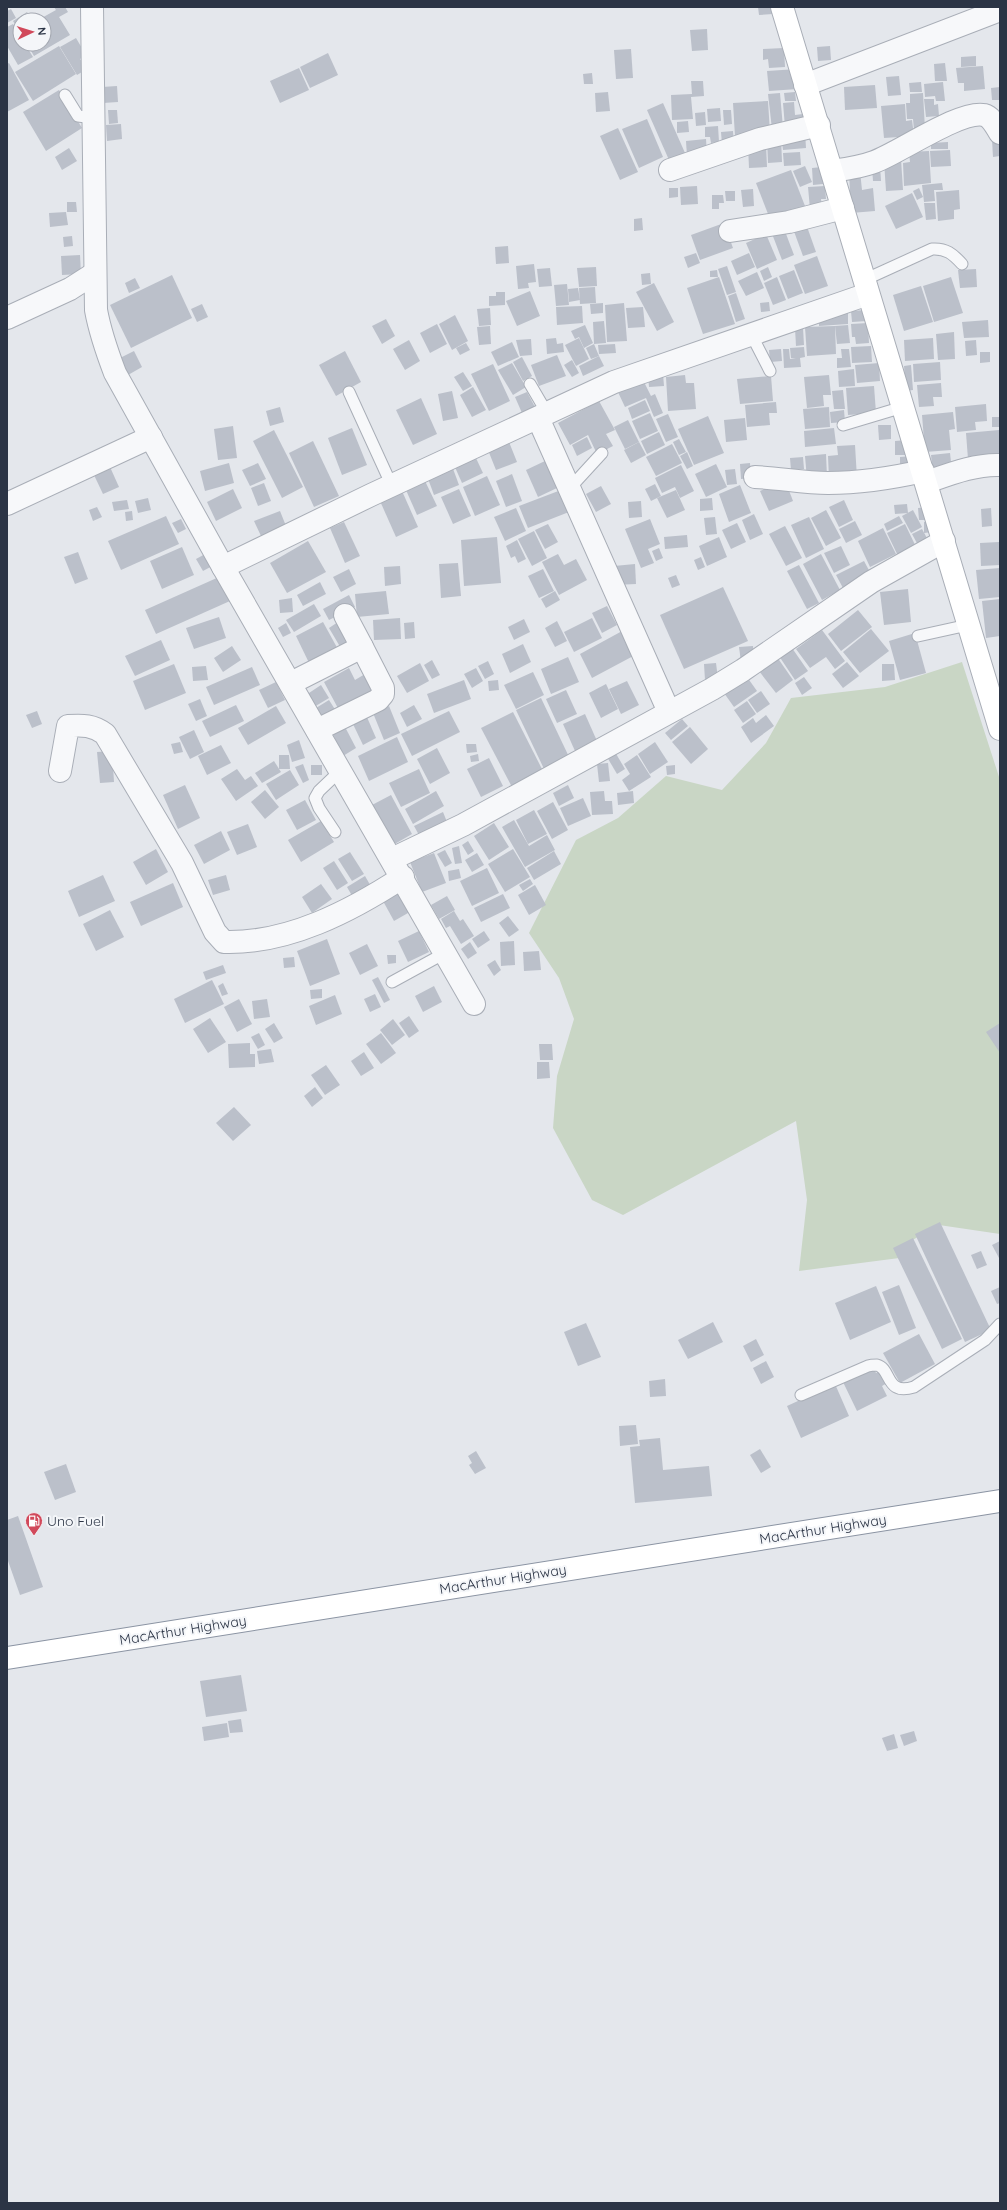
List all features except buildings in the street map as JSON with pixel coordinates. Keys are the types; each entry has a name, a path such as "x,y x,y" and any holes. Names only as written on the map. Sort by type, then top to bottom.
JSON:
{"main road":[{"path":"782,7 805,85 819,124 866,287 925,476 1000,729"},
{"name":"MacArthur Highway","path":"7,1658 1000,1502"}],"street":[{"path":"92,7 95,273 96,310 100,334 116,372 223,567 341,770 474,1004"},
{"path":"805,85 1000,10"},
{"path":"832,171 874,162 939,129 974,115 985,115 988,117 1000,133"},
{"path":"670,170 760,139 819,124"},
{"path":"730,231 789,222 843,208"},
{"path":"7,318 52,298 95,273"},
{"path":"223,567 614,382 655,366 751,334 866,287"},
{"path":"542,416 569,489 669,712"},
{"path":"7,504 151,437"},
{"path":"755,477 828,483 849,482 896,477 925,476 1000,465"},
{"path":"60,771 68,726 85,725 97,728 105,734 182,863 215,932 224,942 238,943 266,938 296,930 343,913 369,899 397,868 463,826 743,670 871,582 944,541"},
{"path":"318,730 378,700 383,694 383,688 345,615"},
{"path":"291,683 362,647"}],"lane":[{"path":"65,95 78,116 94,118"},
{"path":"866,287 932,249 940,249 951,252 962,264"},
{"path":"751,334 770,371"},
{"path":"530,384 542,416"},
{"path":"349,392 392,486"},
{"path":"843,425 903,407"},
{"path":"569,489 602,453"},
{"path":"918,636 968,625"},
{"path":"334,832 319,808 316,798 319,791 341,770"},
{"path":"392,982 445,953"},
{"path":"801,1395 868,1366 877,1365 883,1368 890,1381 897,1387 905,1390 914,1387 986,1340 1000,1324"}],"green space":[{"path":"962,662 1000,780 1000,1234 939,1225 909,1242 907,1257 799,1271 807,1200 796,1121 623,1215 592,1200 553,1128 557,1076 574,1019 559,978 529,933 576,840 618,818 666,776 722,790 766,743 791,698 885,687"}],"place":[{"name":"Uno Fuel","path":"34,1536"}]}
